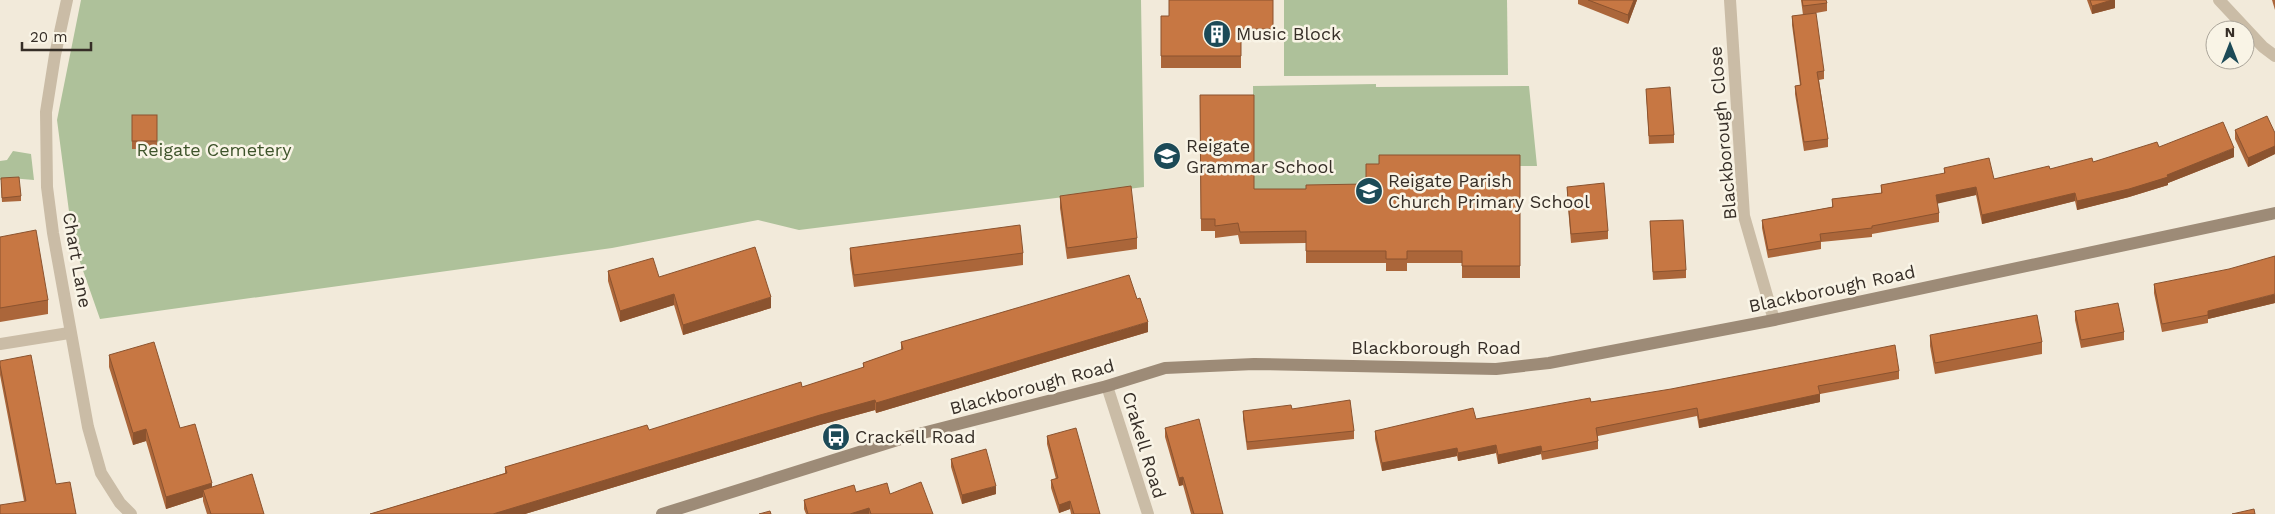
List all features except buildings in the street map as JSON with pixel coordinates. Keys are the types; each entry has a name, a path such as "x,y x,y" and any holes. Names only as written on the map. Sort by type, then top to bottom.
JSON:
{"main road":[{"name":"Blackborough Road","path":"662,514 907,437 1107,386 1165,368 1220,364 1496,369 1549,363 1774,320 2275,213"}],"street":[{"name":"Chart Lane","path":"67,0 54,55 46,112 47,187 53,233 70,318 70,333 88,427 101,473 120,503 131,514"},
{"name":"Blackborough Close","path":"1730,0 1744,216 1774,320"},
{"path":"2219,0 2275,56"},
{"path":"0,344 70,333"},
{"name":"Crakell Road","path":"1107,386 1148,514"}],"green space":[{"name":"Reigate Cemetery","path":"81,0 1141,0 1144,187 799,230 758,220 612,248 100,319 73,242 57,120"},
{"path":"1284,0 1507,0 1508,75 1284,76"},
{"path":"1376,84 1376,87 1529,86 1537,166 1520,166 1366,195 1254,201 1253,86"},
{"path":"13,151 31,154 34,180 10,178 0,180 0,161 7,160"}],"place":[{"name":"Music Block","path":"1217,34"},
{"name":"Reigate Grammar School","path":"1167,156"},
{"name":"Reigate Parish Church Primary School","path":"1369,191"},
{"name":"Crackell Road","path":"836,437"}]}
